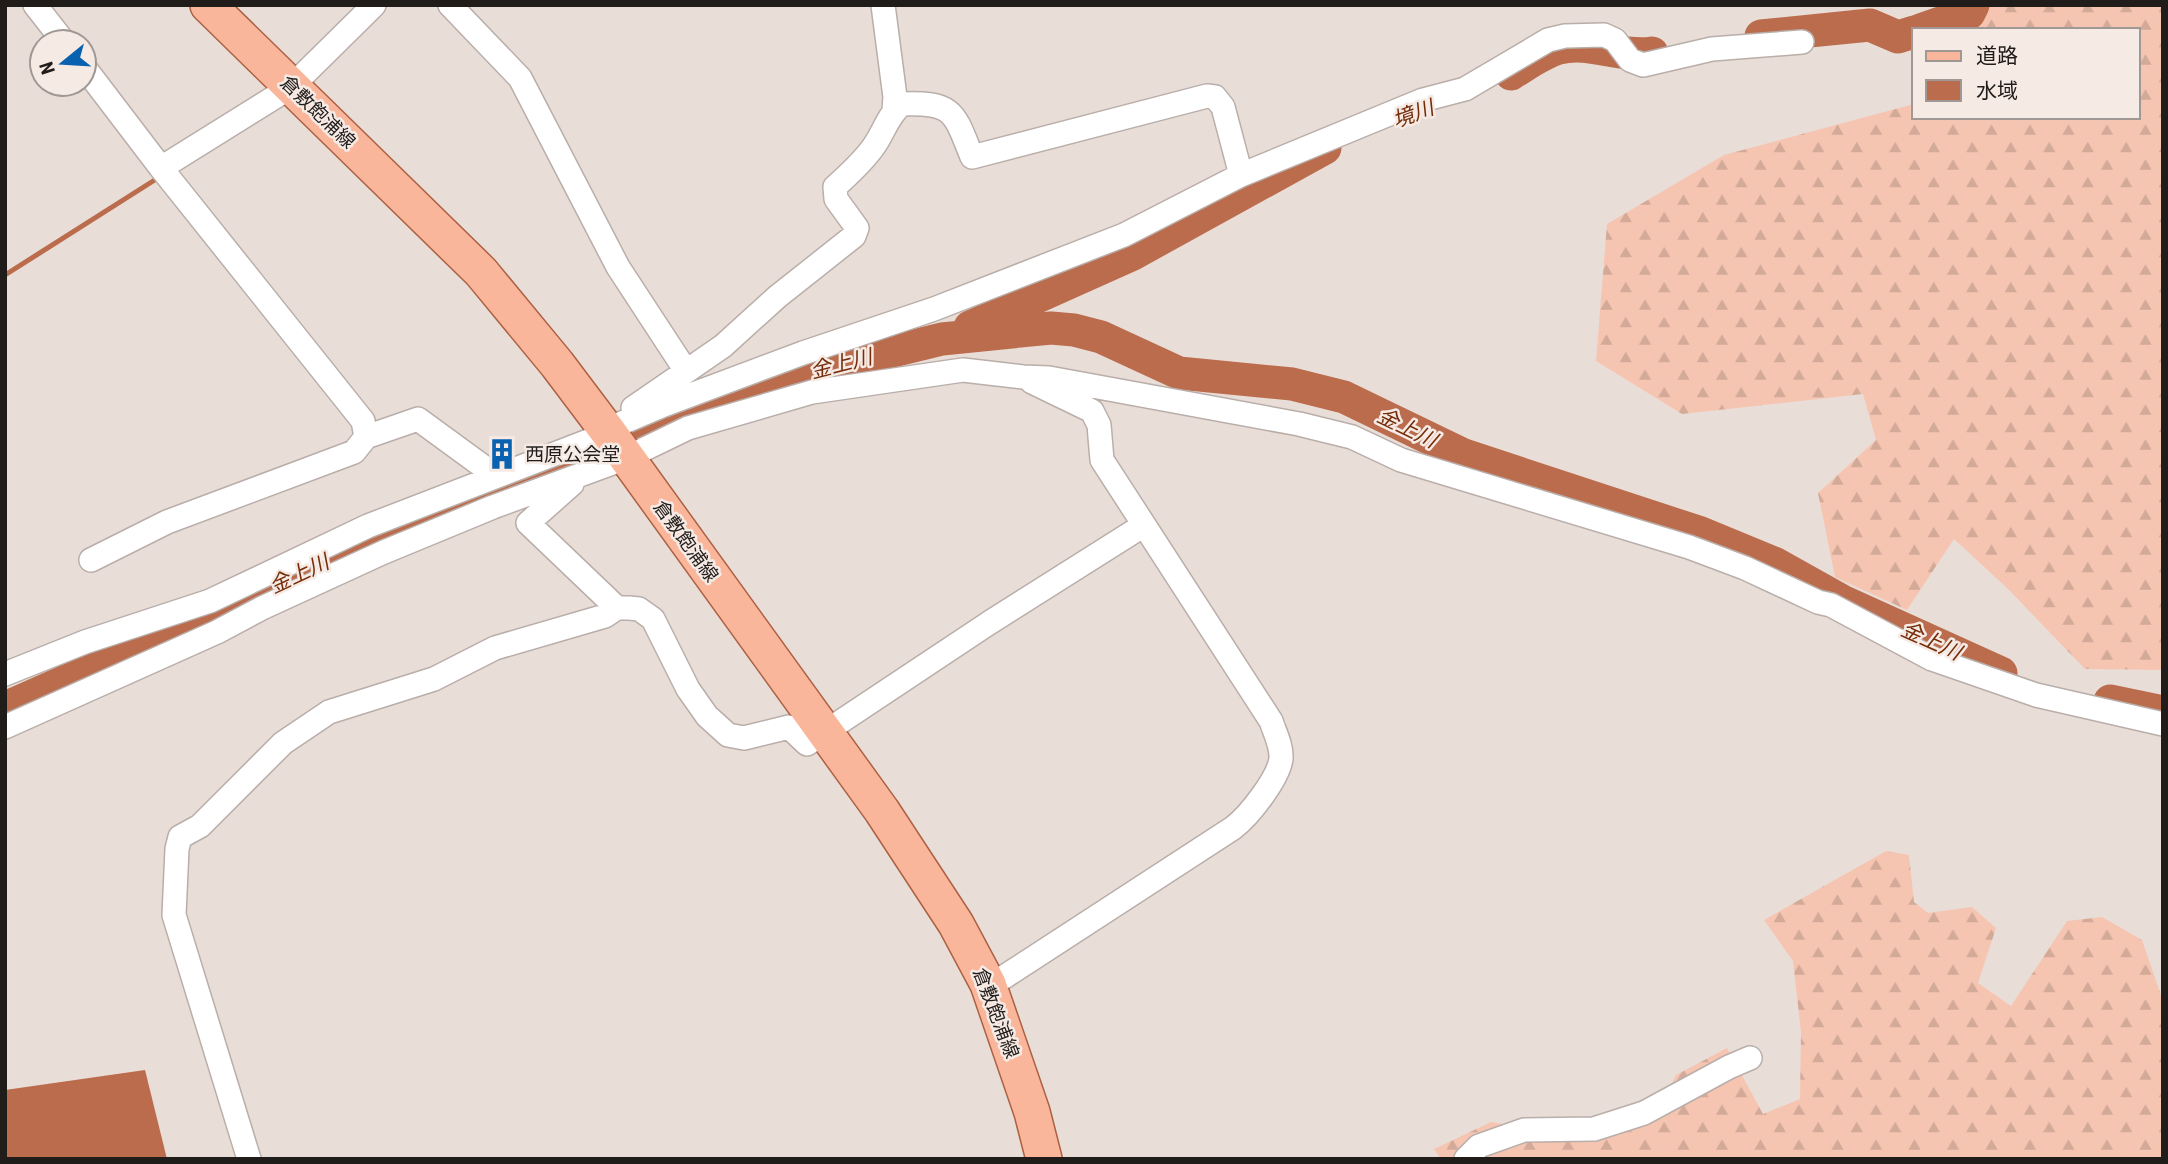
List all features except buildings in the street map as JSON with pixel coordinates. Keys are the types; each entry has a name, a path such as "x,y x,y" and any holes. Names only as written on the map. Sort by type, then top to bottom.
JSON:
{"main road":[{"name":"倉敷飽浦線","path":"208,5 481,272 617,438 882,811 956,925 988,984 1032,1112 1044,1159"}],"street":[{"path":"35,5 53,28"},
{"path":"161,167 291,87 374,5"},
{"path":"450,5 520,78 618,267 686,371"},
{"path":"617,608 528,523 617,438 623,415 723,346 776,297 854,236 857,228 836,199 835,187 857,167 875,145 894,110 895,97 883,5"},
{"path":"5,674 85,642 210,601 368,526 496,476 617,438 791,358 934,309 1124,235 1241,175 1423,100 1465,89 1548,40 1565,36 1604,36 1615,40 1626,53 1643,65 1712,48 1802,42"},
{"path":"98,85 363,421 366,437"},
{"path":"894,110 902,104 914,104 943,107 953,113 972,157 1207,96 1215,97 1223,107 1241,175"},
{"path":"617,438 688,428 812,392 963,370 1049,378 1299,424 1352,437 1401,460 1689,547 1745,568 1818,602 1831,605 1932,659 2036,695 2163,724"},
{"path":"988,984 1004,977 1244,820 1258,802 1281,761 1280,748 1271,722 1102,460 1099,425 1092,411 1023,377"},
{"path":"91,560 167,522 354,452 366,437 418,419 496,476"},
{"path":"5,727 217,632 262,608 384,552 493,507 579,477"},
{"path":"249,1159 174,915 177,849 180,837 200,826 284,743 329,712 434,680 495,648 605,616 617,608 639,609 653,619 688,689 707,716 728,735 744,738 789,727 807,744 823,731 1144,525"},
{"path":"1466,1159 1479,1146 1524,1130 1594,1129 1644,1113 1750,1058"}],"green space":[{"path":"1934,5 2163,5 2163,670 2085,669 2007,588 1954,539 1907,610 1835,577 1818,493 1876,440 1863,394 1682,414 1596,361 1607,224 1724,155 1912,105 1912,119 2140,119 2140,28 1964,28"},
{"path":"1886,851 1909,855 1914,902 1928,913 1972,907 1996,928 1978,983 2011,1006 2067,921 2102,917 2142,940 2163,1001 2163,1159 1441,1159 1434,1149 1491,1122 1595,1139 1655,1118 1676,1075 1727,1048 1763,1114 1800,1099 1801,1032 1793,961 1764,920"}],"water":[{"path":"145,1070 167,1159 5,1159 5,1090"}],"waterway":[{"name":"境川","path":"1926,28 1969,13 1973,5"},
{"name":"境川","path":"1761,36 1870,25 1898,37 1912,33"},
{"name":"境川","path":"1511,74 1546,53 1570,46 1652,53"},
{"name":"境川","path":"970,327 1131,255 1325,148"},
{"path":"5,275 161,176"},
{"name":"金上川","path":"632,439 675,419 811,371 942,339 1051,328 1074,330 1101,337 1179,373 1292,384 1344,397 1464,455 1701,533 1774,563 1842,601 2001,673"},
{"name":"金上川","path":"5,708 380,538 484,495 599,455"},
{"name":"金上川","path":"2110,701 2163,712"}],"place":[{"name":"西原公会堂","path":"502,454"}]}
